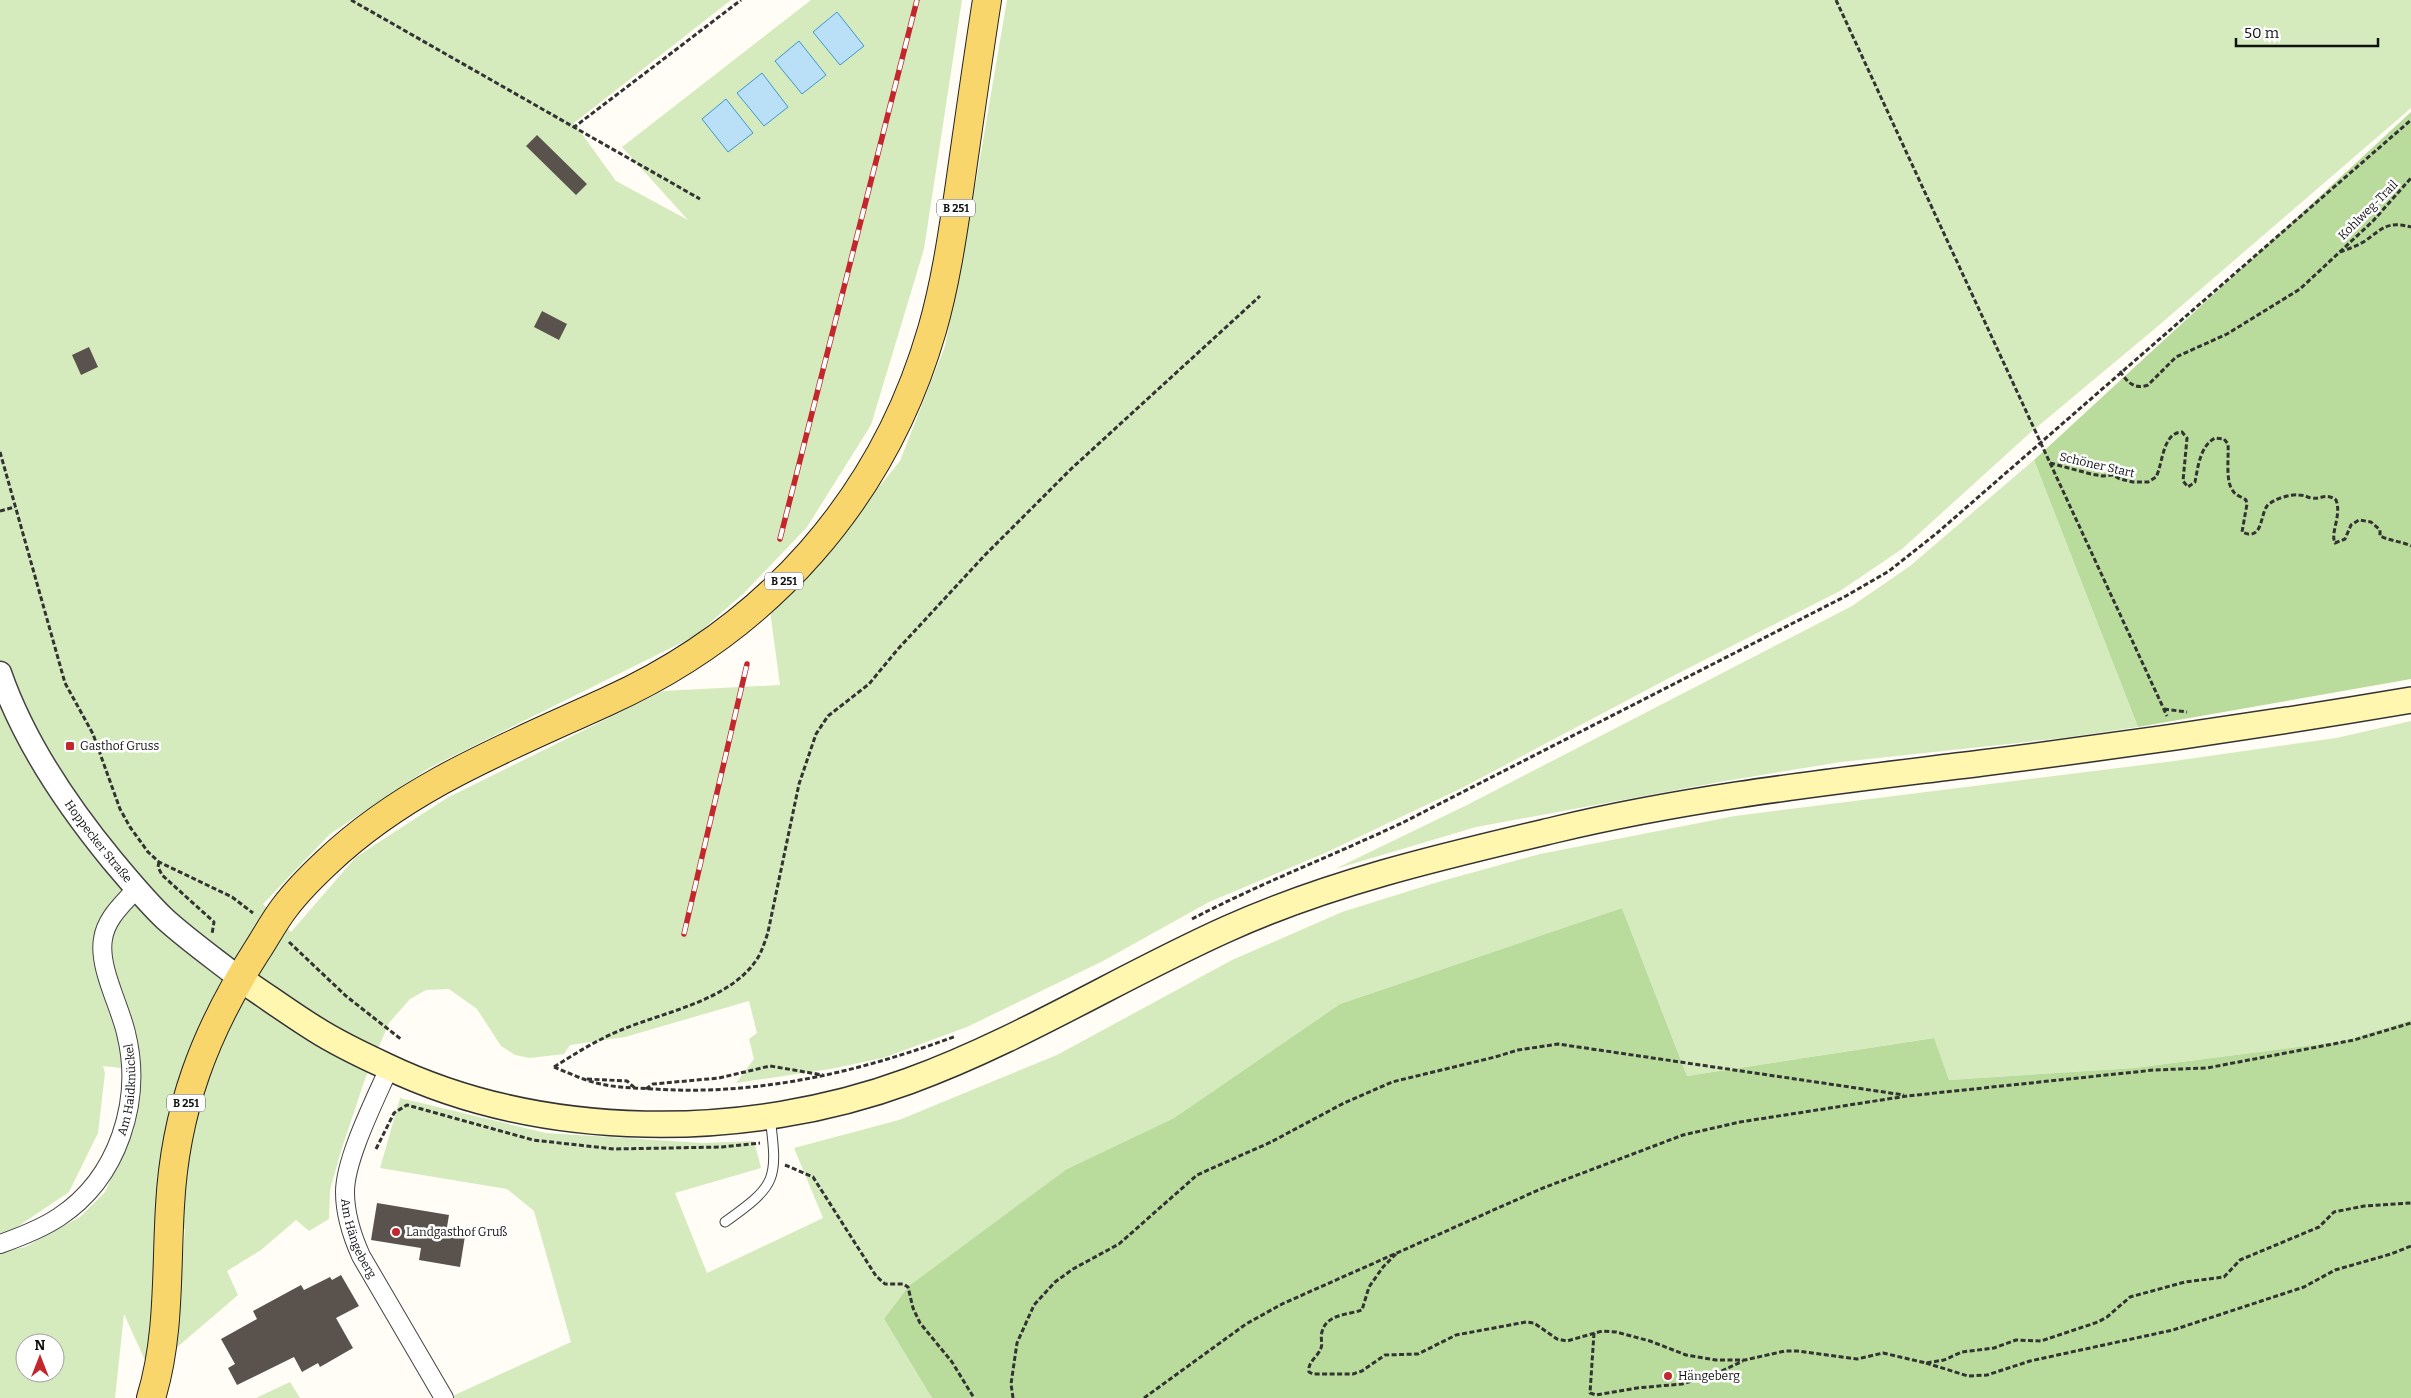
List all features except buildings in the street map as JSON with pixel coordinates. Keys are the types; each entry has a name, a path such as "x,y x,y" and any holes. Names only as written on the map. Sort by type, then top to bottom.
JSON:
{"main road":[{"name":"B 251","path":"151,1398 163,1342 170,1206 178,1135 204,1046 239,978 285,906 319,870 368,826 432,785 473,762 611,700 663,673 713,642 760,605 808,558 848,508 890,437 919,370 933,328 948,263 987,0"},
{"path":"239,978 318,1031 388,1068 463,1095 528,1111 577,1119 771,1129 847,1100 909,1081 1031,1026 1225,930 1319,892 1422,863 1649,809 1810,785 2177,737 2411,700"}],"street":[{"name":"Hoppecker Straße","path":"0,673 24,729 47,771 96,840 136,889 165,919 239,978"},
{"name":"Am Haidknückel","path":"0,1244 25,1234 68,1211 97,1180 119,1142 129,1104 132,1065 126,1032 102,948 105,929 109,922 136,889"},
{"name":"Am Hängeberg","path":"388,1068 353,1156 345,1192 349,1220 356,1244 444,1398"}],"lane":[{"path":"724,1222 755,1200 768,1184 774,1167 771,1129"}],"path":[{"path":"351,0 700,199"},
{"path":"573,128 741,0"},
{"path":"1836,0 2163,709"},
{"path":"1187,922 1244,894 1334,856 1404,822 1846,596 1905,559 2411,120"},
{"name":"Kohlweg-Trail","path":"2120,371 2130,384 2142,388 2148,385 2176,357 2227,334 2300,289 2373,222 2411,178"},
{"path":"2338,253 2363,242 2380,229 2390,225 2411,227"},
{"path":"961,1034 905,1055 826,1075 715,1090 646,1089 603,1085 554,1067 600,1040 716,993 744,974 760,954 768,932 799,784 816,734 828,716 869,684 898,649 985,555 1071,468 1260,296"},
{"name":"Schöner Start","path":"2050,463 2097,475 2113,475 2126,481 2148,482 2156,477 2162,454 2172,436 2175,433 2182,432 2187,438 2183,481 2188,487 2195,482 2197,464 2210,441 2214,438 2224,439 2228,444 2228,470 2231,488 2233,492 2246,500 2247,504 2242,532 2249,534 2258,530 2263,521 2266,508 2274,501 2293,495 2310,498 2325,495 2336,500 2339,507 2333,541 2335,543 2345,539 2351,525 2360,520 2375,525 2380,530 2380,536 2383,538 2400,541 2411,546"},
{"path":"0,452 65,683 92,734 120,809 148,852 159,862 232,897 254,914"},
{"path":"0,511 15,506"},
{"path":"159,862 158,867 162,875 214,922 214,930 204,950"},
{"path":"286,940 346,996 402,1040"},
{"path":"1144,1398 1246,1324 1282,1304 1543,1188 1683,1135 1740,1122 1907,1096 2154,1070 2207,1068 2354,1040 2411,1023"},
{"path":"1013,1398 1011,1384 1017,1343 1034,1305 1055,1282 1073,1269 1119,1244 1159,1211 1191,1179 1205,1170 1271,1142 1344,1103 1392,1082 1518,1050 1558,1044 1907,1096"},
{"path":"646,1089 653,1084 719,1078 770,1066 826,1075"},
{"path":"584,1079 627,1081 635,1088"},
{"path":"353,1156 362,1158 372,1156 394,1113 407,1106 533,1140 614,1149 722,1147 771,1129 778,1155 785,1165 813,1177 876,1276 885,1284 903,1284 908,1287 913,1308 920,1323 952,1362 974,1398"},
{"path":"1926,1363 1944,1360 1962,1352 1994,1348 2016,1340 2041,1341 2052,1338 2107,1317 2130,1297 2185,1282 2224,1277 2240,1260 2319,1227 2334,1212 2364,1206 2411,1202"},
{"path":"1398,1252 1383,1267 1369,1287 1362,1310 1335,1318 1324,1327 1322,1346 1309,1365 1309,1372 1313,1374 1353,1374 1362,1371 1385,1355 1418,1354 1456,1334 1534,1322 1556,1339 1567,1340 1594,1333 1616,1332 1699,1358 1730,1361 1745,1360 1785,1351 1797,1351 1857,1359 1883,1353 1926,1363 1948,1372 1968,1376 1987,1375 2030,1361 2173,1330 2304,1287 2335,1270 2391,1254 2411,1246"},
{"path":"1594,1333 1590,1393 1596,1395 1636,1388 1682,1384 1713,1375 1745,1360"}],"green space":[{"path":"0,0 731,0 574,123 616,181 688,220 622,147 811,0 962,0 924,249 871,425 807,527 744,593 695,636 429,768 330,834 263,904 291,932 356,857 447,798 663,691 780,685 770,611 860,510 900,461 945,346 971,211 1007,0 2411,0 2411,108 2158,326 2031,432 1902,549 1840,591 1673,676 1460,789 1325,853 1209,902 1103,961 967,1027 883,1058 830,1069 736,1083 754,1059 749,1039 757,1033 749,1001 625,1037 570,1045 564,1054 530,1058 515,1055 501,1046 477,1009 449,989 426,990 410,999 389,1023 365,1079 330,1190 329,1219 309,1231 296,1220 261,1250 227,1271 238,1295 175,1349 185,1229 155,1211 155,1306 148,1367 124,1314 115,1398 0,1398 0,1252 25,1247 80,1217 105,1192 126,1144 139,1070 103,1066 105,1073 98,1133 69,1192 11,1231 0,1233"},
{"path":"2411,112 2411,679 2138,727 2034,460"},
{"path":"2034,460 2138,727 2063,738 1841,762 1725,781 1476,827 1335,869 1467,805 1852,606 1910,566"},
{"path":"2411,721 2411,1020 2344,1041 2134,1068 1949,1080 1933,1038 1687,1076 1622,908 1340,1004 1174,1118 1067,1169 884,1319 932,1398 448,1398 571,1342 534,1211 507,1189 380,1168 400,1098 546,1133 703,1143 754,1141 761,1168 675,1193 707,1273 823,1218 794,1148 899,1120 1057,1055 1232,960 1342,912 1438,882 1540,854 1735,816 2174,761 2336,738"},
{"path":"1622,908 1687,1076 1934,1038 1949,1080 2134,1068 2344,1041 2411,1020 2411,1398 932,1398 884,1319 909,1286 1067,1169 1174,1118 1340,1004"},
{"path":"290,1382 300,1398 256,1398"}],"water":[{"path":"837,12 864,46 840,65 813,32"},
{"path":"799,41 826,75 802,94 775,61"},
{"path":"762,73 788,107 764,126 737,93"},
{"path":"726,99 753,133 728,152 702,119"}],"railway":[{"path":"780,539 917,0"},
{"path":"684,934 747,664"}],"place":[{"name":"Gasthof Gruss","path":"70,746"},
{"name":"Landgasthof Gruß","path":"396,1232"},
{"name":"Hängeberg","path":"1668,1376"}]}
